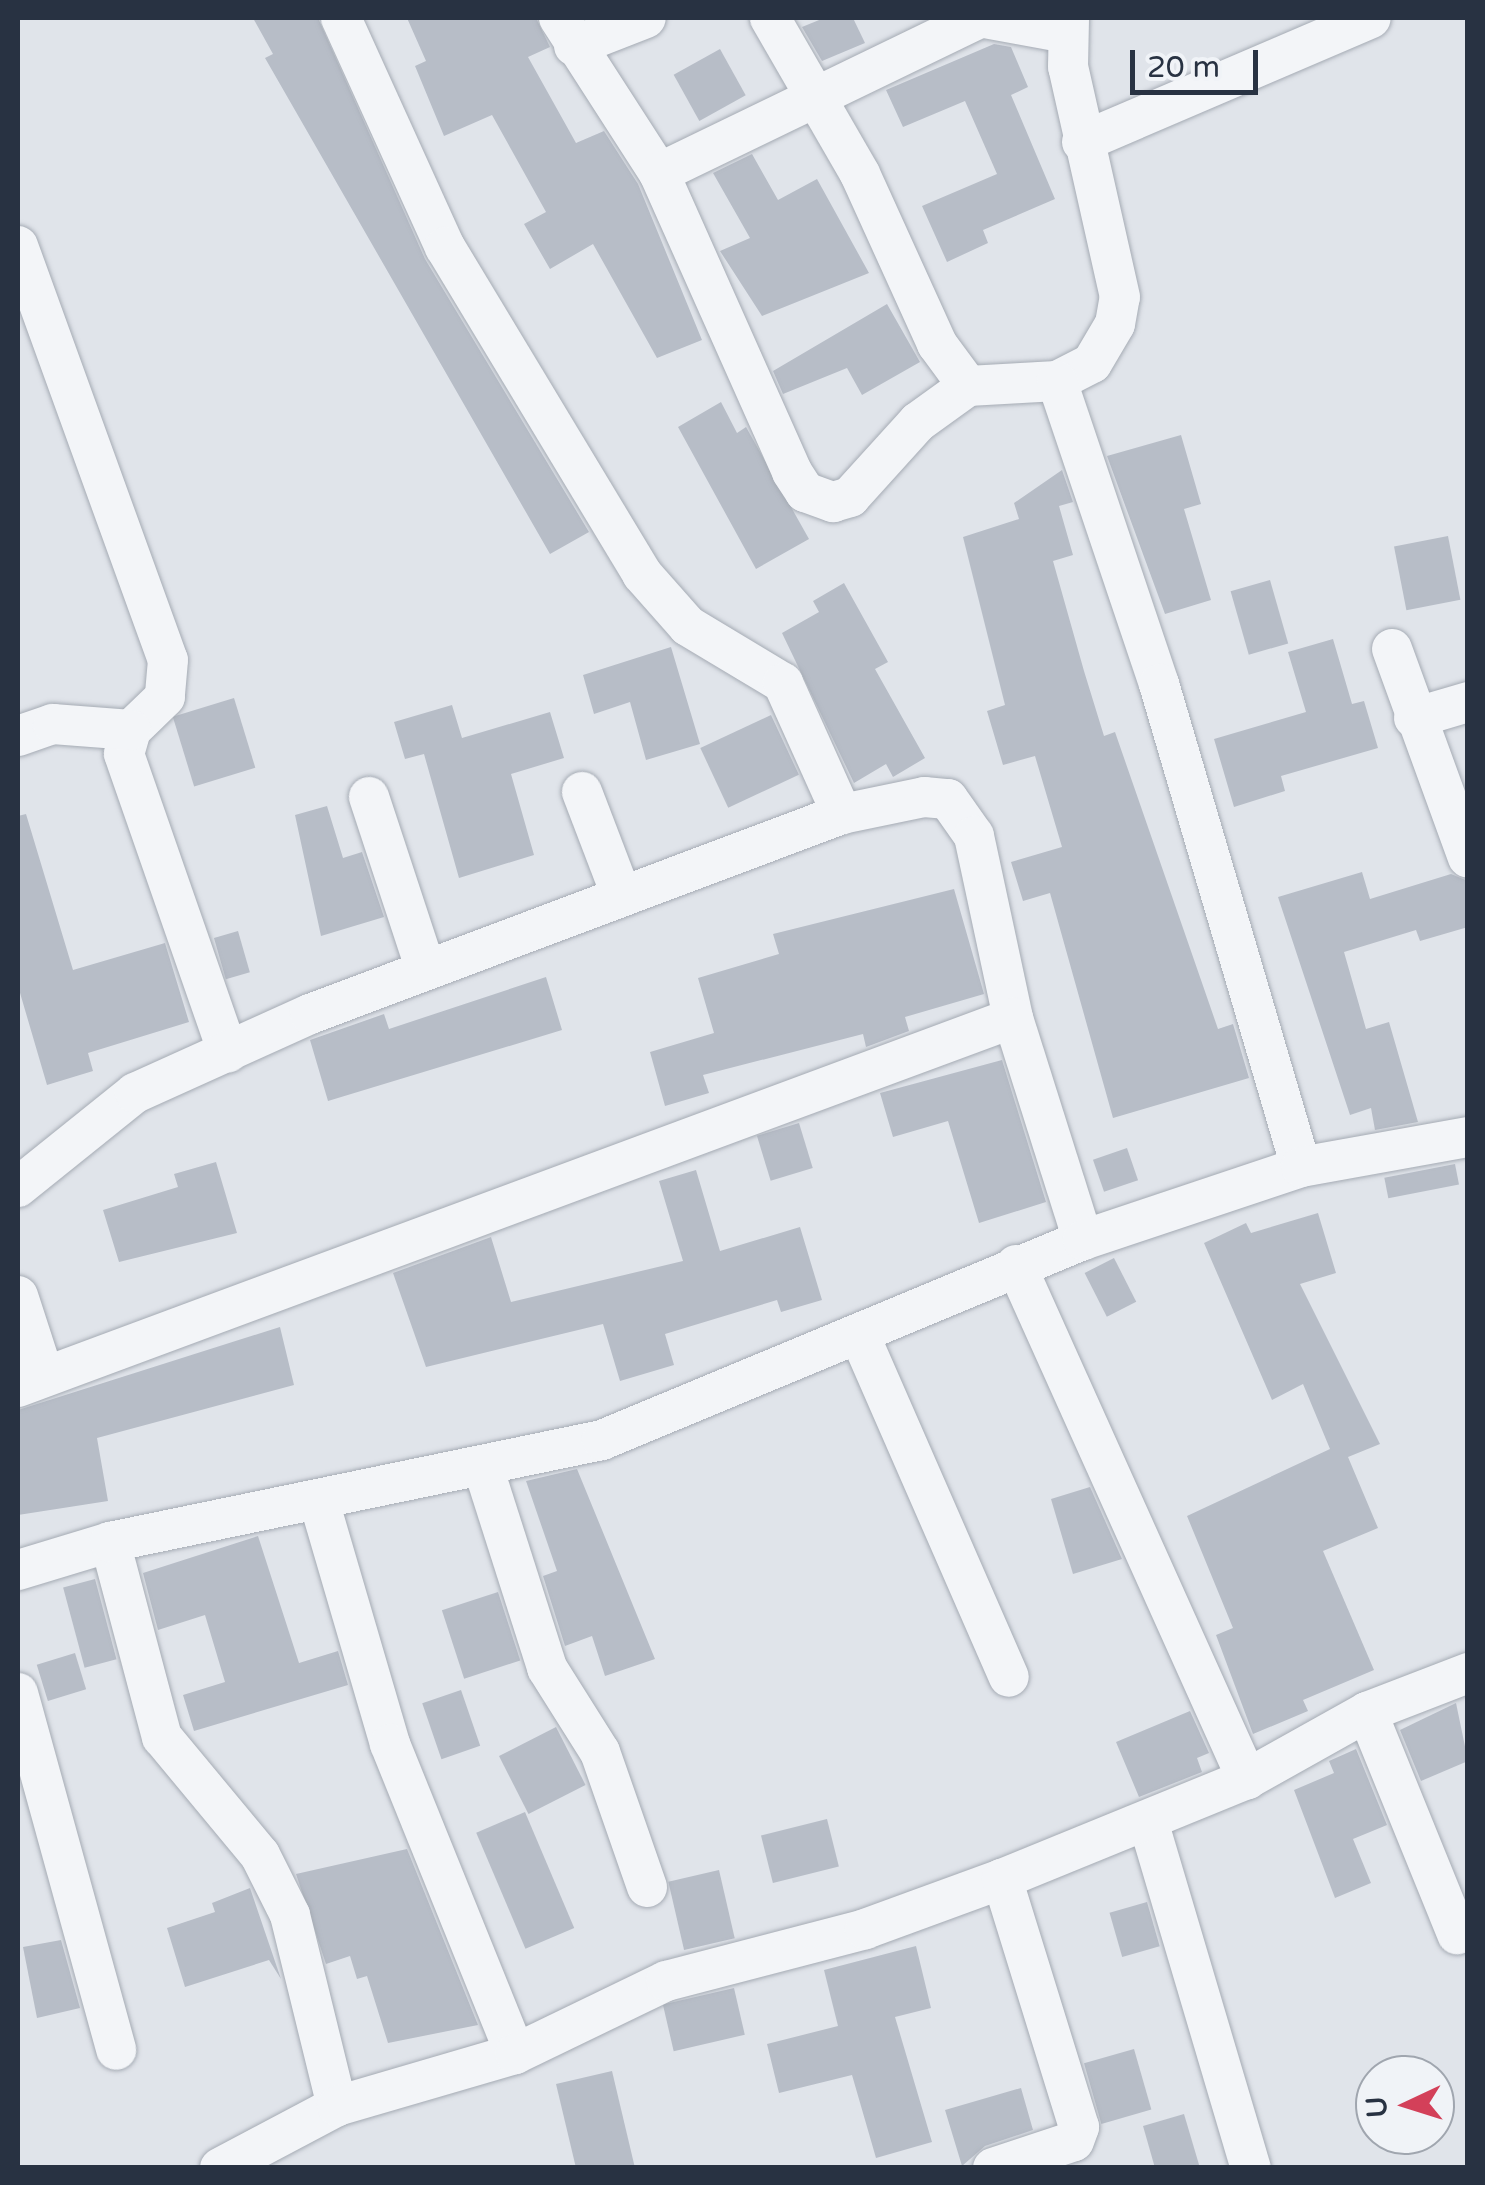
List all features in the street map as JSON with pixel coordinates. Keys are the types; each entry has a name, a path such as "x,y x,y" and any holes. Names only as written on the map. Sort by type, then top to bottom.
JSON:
{"street":[{"path":"341,18 445,247 642,574 688,626 783,683 842,814"},
{"path":"646,18 567,32 659,173 805,492 850,498 918,422 968,386 1058,381 1092,363 1120,297 1082,142 1068,26 983,18 808,95 659,173"},
{"path":"770,18 808,95 845,146 916,306 968,386"},
{"path":"1082,142 1359,20"},
{"path":"18,246 168,660 165,697 131,730 128,782 228,1052"},
{"path":"1058,381 1159,684 1301,1167"},
{"path":"1392,649 1468,858"},
{"path":"1414,718 1468,702"},
{"path":"18,736 54,724 131,730"},
{"path":"582,792 621,894"},
{"path":"369,797 425,967"},
{"path":"20,1171 135,1092 425,967 842,814 924,797 948,799 965,814 1012,1018 1083,1240"},
{"path":"18,1296 30,1381 372,1262 1012,1018"},
{"path":"18,1570 110,1542 484,1470 711,1402 1016,1264 1083,1240 1301,1167 1468,1137"},
{"path":"1016,1264 1247,1780"},
{"path":"859,1334 1009,1677"},
{"path":"484,1470 547,1668 600,1752 647,1887"},
{"path":"319,1501 390,1744 515,2054"},
{"path":"110,1542 162,1737 260,1855 290,1915 337,2106"},
{"path":"220,2168 337,2106 515,2054 666,1981 864,1929 1002,1880 1247,1780 1367,1712 1468,1673"},
{"path":"18,1693 116,2050"},
{"path":"1367,1712 1457,1934"},
{"path":"1148,1821 1251,2168"},
{"path":"1002,1880 1080,2127 1074,2140 1005,2166"}],"building":[{"path":"253,18 318,18 425,259 589,532 550,554 265,58 273,54"},
{"path":"407,18 536,18 550,47 528,57 576,143 604,131 638,184 702,340 657,358 593,244 550,269 524,224 546,212 492,115 444,136 415,66 426,61"},
{"path":"824,18 853,18 865,43 822,61 802,27"},
{"path":"994,44 1011,47 1028,87 1011,95 1055,199 983,230 988,243 947,262 922,206 997,174 965,101 903,127 886,90"},
{"path":"720,49 746,95 699,121 674,75"},
{"path":"752,154 778,200 817,179 869,273 762,316 720,251 750,238 713,173"},
{"path":"887,304 920,362 862,395 847,368 783,394 773,371"},
{"path":"721,402 737,433 746,427 809,539 756,569 678,427"},
{"path":"1181,435 1201,504 1184,509 1211,600 1165,614 1107,456"},
{"path":"1062,470 1073,502 1059,506 1073,555 1053,561 1084,671 1104,736 1115,732 1218,1029 1233,1024 1249,1078 1113,1118 1050,893 1023,901 1011,862 1062,847 1035,756 1003,765 987,711 1005,705 963,537 1019,519 1014,503"},
{"path":"1448,536 1460,600 1406,610 1394,546"},
{"path":"1270,580 1288,643 1249,655 1231,591"},
{"path":"844,583 888,662 875,669 925,758 893,777 886,764 854,783 782,633 819,612 813,601"},
{"path":"1333,639 1352,704 1364,701 1378,748 1281,776 1285,791 1234,807 1214,739 1306,712 1288,652"},
{"path":"671,647 700,744 646,760 630,702 594,714 583,675"},
{"path":"234,698 255,768 194,787 173,717"},
{"path":"452,705 462,738 550,712 564,758 511,774 534,855 459,878 424,754 405,759 394,722"},
{"path":"771,715 799,775 728,808 700,748"},
{"path":"327,806 343,858 362,852 384,917 321,936 295,815"},
{"path":"26,814 73,970 165,943 189,1022 88,1053 93,1071 47,1085 18,986 18,816"},
{"path":"1362,872 1370,899 1451,874 1468,881 1468,927 1420,941 1416,930 1344,952 1366,1029 1389,1022 1418,1122 1375,1130 1371,1108 1350,1115 1278,897"},
{"path":"954,889 984,994 905,1017 909,1031 866,1047 863,1034 703,1075 709,1093 665,1106 650,1052 714,1033 698,978 779,954 773,934"},
{"path":"238,931 250,972 226,979 214,938"},
{"path":"546,977 562,1030 328,1101 310,1040 384,1014 389,1029"},
{"path":"1002,1060 1046,1202 979,1223 948,1121 893,1137 880,1093"},
{"path":"799,1123 813,1168 771,1181 757,1136"},
{"path":"1127,1148 1138,1180 1104,1192 1093,1160"},
{"path":"216,1162 237,1233 119,1262 103,1210 178,1187 174,1174"},
{"path":"1455,1164 1459,1185 1388,1198 1384,1178"},
{"path":"696,1170 720,1251 800,1227 822,1300 781,1312 777,1300 665,1334 674,1365 620,1381 603,1324 426,1367 393,1273 491,1237 511,1302 683,1261 659,1181"},
{"path":"1318,1213 1336,1273 1300,1284 1380,1444 1348,1457 1378,1528 1323,1551 1374,1670 1303,1700 1308,1711 1253,1734 1216,1635 1233,1628 1187,1516 1330,1449 1303,1384 1272,1400 1204,1243 1246,1223 1251,1233"},
{"path":"1114,1258 1136,1302 1107,1317 1085,1273"},
{"path":"280,1327 294,1385 97,1438 108,1501 18,1515 18,1410"},
{"path":"577,1469 655,1659 605,1676 592,1636 565,1646 543,1576 557,1571 526,1481"},
{"path":"1090,1487 1122,1559 1073,1574 1051,1499"},
{"path":"258,1536 299,1663 338,1651 348,1685 194,1731 183,1695 225,1682 205,1615 158,1630 143,1573"},
{"path":"95,1579 116,1659 85,1668 63,1588"},
{"path":"498,1592 520,1660 464,1679 442,1610"},
{"path":"75,1653 86,1689 48,1701 37,1665"},
{"path":"461,1690 480,1746 441,1759 422,1703"},
{"path":"1456,1703 1468,1761 1421,1781 1400,1730"},
{"path":"1190,1711 1209,1753 1197,1758 1202,1772 1139,1797 1116,1742"},
{"path":"556,1727 586,1785 528,1814 499,1756"},
{"path":"1356,1749 1387,1825 1353,1839 1371,1883 1335,1898 1294,1790 1334,1773 1329,1761"},
{"path":"525,1812 574,1928 525,1949 476,1833"},
{"path":"827,1819 839,1867 773,1883 761,1835"},
{"path":"407,1849 478,2025 388,2043 367,1976 357,1979 350,1956 326,1964 296,1874"},
{"path":"719,1870 735,1938 684,1950 668,1882"},
{"path":"250,1888 281,1979 269,1960 185,1987 167,1928 215,1912 212,1903"},
{"path":"1147,1902 1160,1946 1122,1957 1110,1913"},
{"path":"61,1940 80,2008 37,2018 23,1947"},
{"path":"916,1946 931,2008 895,2017 932,2142 876,2158 852,2075 779,2093 767,2044 838,2026 824,1970"},
{"path":"734,1988 745,2035 674,2051 663,2004"},
{"path":"1134,2049 1151,2110 1101,2124 1084,2063"},
{"path":"612,2071 635,2168 576,2168 556,2084"},
{"path":"1021,2088 1033,2130 985,2146 962,2166 945,2110"},
{"path":"1184,2114 1200,2168 1155,2168 1143,2126"}]}
